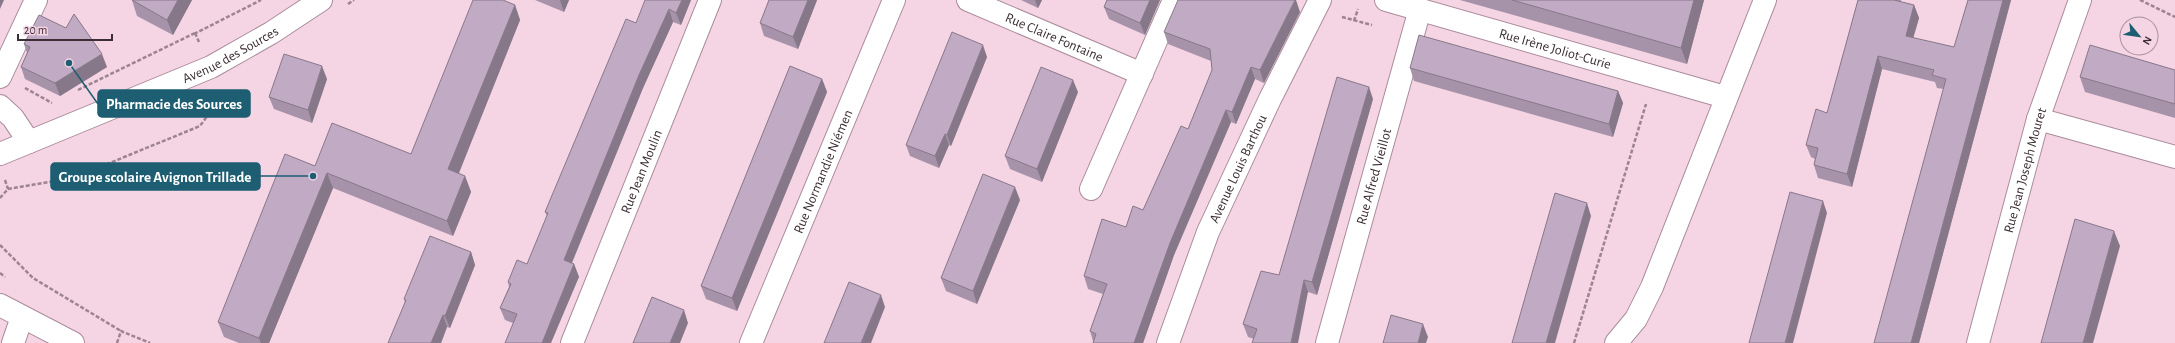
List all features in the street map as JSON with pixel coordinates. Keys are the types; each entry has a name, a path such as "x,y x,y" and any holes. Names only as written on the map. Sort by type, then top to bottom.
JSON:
{"street":[{"path":"0,78 36,0"},
{"name":"Avenue des Sources","path":"0,154 212,67 271,33 321,0"},
{"name":"Rue Jean Moulin","path":"572,343 710,0"},
{"name":"Rue Normandie Niémen","path":"751,343 894,0"},
{"name":"Rue Claire Fontaine","path":"968,0 1142,74"},
{"path":"1091,189 1174,0"},
{"name":"Avenue Louis Barthou","path":"1168,343 1208,232 1270,99 1320,0"},
{"name":"Rue Irène Joliot-Curie","path":"1386,0 1725,97"},
{"path":"1616,343 1636,319 1652,287 1725,97 1766,0"},
{"name":"Rue Jean Joseph Mouret","path":"1978,343 2038,119 2080,0"},
{"name":"Rue Alfred Vieillot","path":"1327,343 1420,9"},
{"path":"0,106 15,122 29,142"},
{"path":"2038,119 2175,157"},
{"path":"0,305 73,343"},
{"path":"13,343 22,317"}],"path":[{"path":"72,93 261,0"},
{"path":"347,4 354,0"},
{"path":"2140,0 2175,17"},
{"path":"1354,20 1358,9"},
{"path":"1339,16 1413,36"},
{"path":"76,90 195,33"},
{"path":"15,122 57,100 52,103 22,86"},
{"path":"0,198 8,189 73,178 200,126 228,87"},
{"path":"1574,343 1646,104 1638,102"},
{"path":"0,245 33,278 121,331 150,343"},
{"path":"117,343 121,331"}],"building":[{"path":"132,0 178,0 167,20"},
{"path":"473,0 503,0 515,5 448,169 465,176 447,221 327,173 259,338 218,322 285,154 315,166 332,123 411,154"},
{"path":"645,0 682,0 676,13 669,9 639,75 564,260 574,264 542,343 505,343 517,314 500,308 511,284 508,282 517,260 527,264 548,213 545,212 626,19 636,23"},
{"path":"769,0 808,0 793,37 760,23"},
{"path":"1107,0 1150,0 1140,23 1104,7"},
{"path":"1178,0 1295,0 1260,70 1251,67 1232,112 1226,110 1170,243 1134,343 1093,343 1096,334 1090,331 1107,284 1084,276 1102,219 1126,227 1133,206 1143,210 1181,126 1188,129 1212,70 1210,49 1164,32"},
{"path":"1512,0 1694,0 1681,48"},
{"path":"1858,0 1894,0 1914,5 1906,36 1954,47 1968,0 2003,0 1911,343 1874,343 1946,79 1932,75 1934,70 1878,56 1847,174 1814,165 1818,148 1806,145 1816,109 1827,113"},
{"path":"74,14 102,54 55,83 21,67 30,47 24,44 39,15 66,28"},
{"path":"952,32 983,45 947,135 945,134 935,156 906,145"},
{"path":"1419,35 1618,91 1609,124 1410,68"},
{"path":"2090,45 2119,54 2119,56 2127,56 2175,70 2175,104 2080,77"},
{"path":"284,54 322,66 308,110 269,97"},
{"path":"790,66 822,79 732,298 701,286"},
{"path":"1041,67 1073,80 1037,169 1005,156"},
{"path":"1337,77 1369,87 1312,282 1304,280 1291,343 1252,343 1257,329 1243,324 1261,271 1279,275"},
{"path":"983,174 1015,187 973,291 941,278"},
{"path":"1790,192 1823,201 1785,343 1749,343"},
{"path":"1555,193 1587,203 1546,343 1512,343"},
{"path":"2075,219 2114,231 2083,343 2041,343"},
{"path":"430,236 471,252 445,316 443,315 431,343 388,343 406,300 404,299"},
{"path":"849,282 881,295 861,343 824,343"},
{"path":"652,297 684,310 670,343 633,343"},
{"path":"1391,315 1423,324 1418,343 1383,343"}],"place":[{"name":"Pharmacie des Sources","path":"69,63"},
{"name":"Groupe scolaire Avignon Trillade","path":"313,176"}]}
